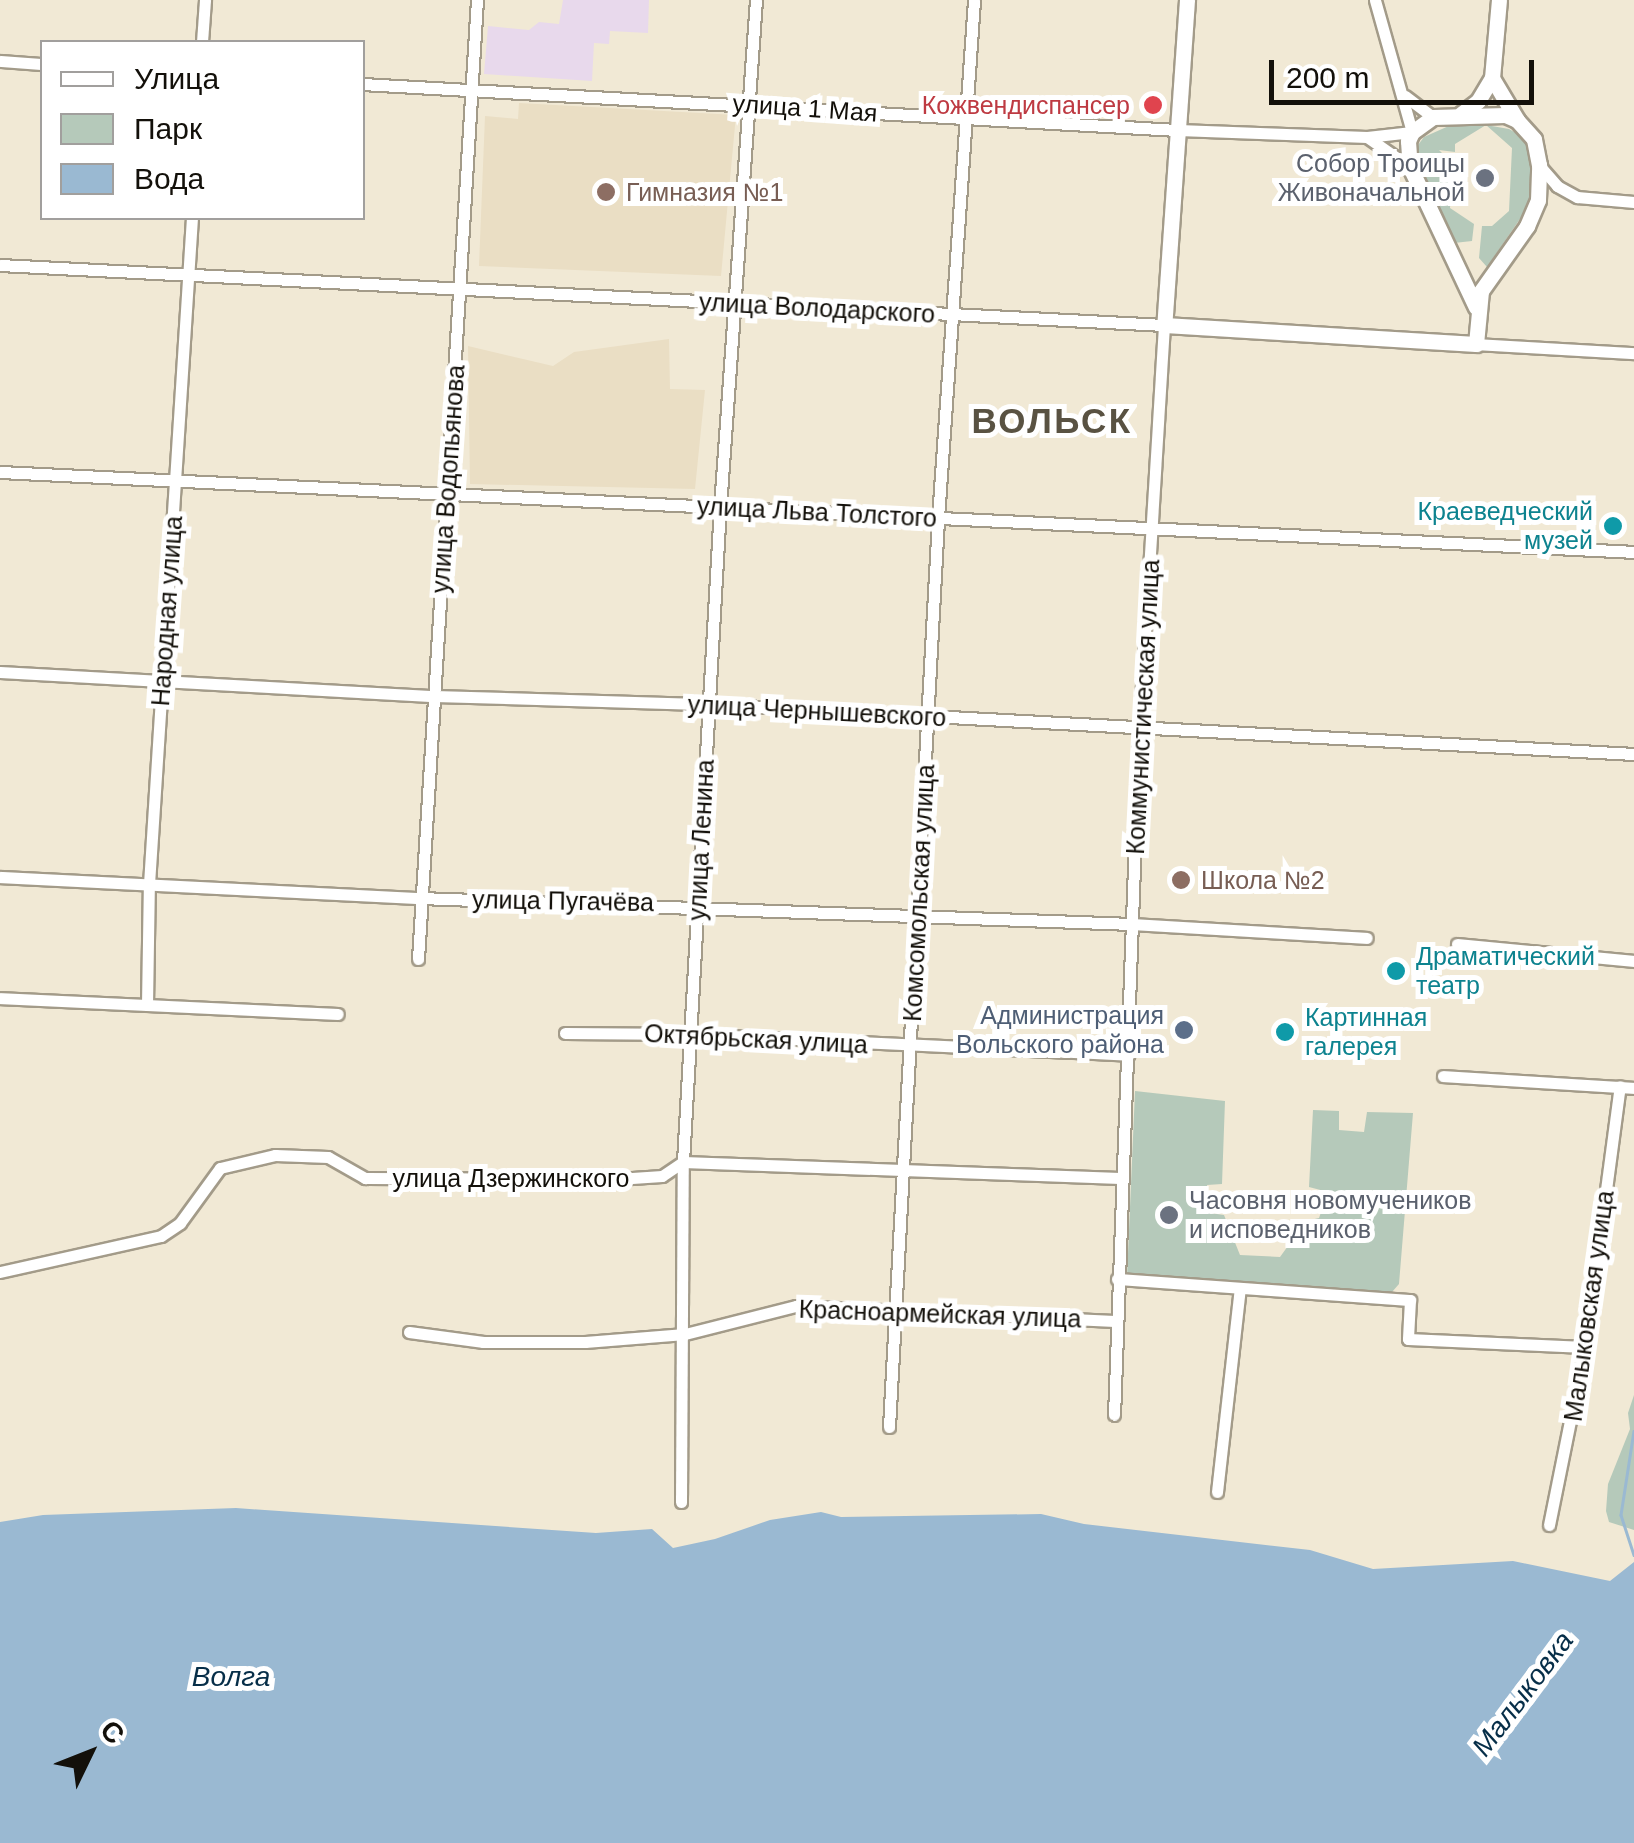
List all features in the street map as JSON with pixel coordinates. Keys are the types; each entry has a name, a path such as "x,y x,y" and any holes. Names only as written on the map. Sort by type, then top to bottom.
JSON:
{"main road":[{"name":"Коммунистическая улица","path":"1164,325 1187,0"},
{"path":"1461,114 1478,101 1492,78 1499,0"},
{"path":"1476,344 1476,307 1489,275 1535,211 1539,165 1534,139 1517,120 1492,78"},
{"path":"1476,307 1410,167 1412,132 1433,117 1505,115 1517,120"},
{"path":"1460,271 1469,277 1489,275"},
{"name":"улица Володарского","path":"1164,325 1476,344"}],"street":[{"path":"202,40 205,0"},
{"name":"улица Водопьянова","path":"418,959 477,0"},
{"name":"улица Ленина","path":"681,1502 685,1334 683,1162 720,507 756,0"},
{"name":"Комсомольская улица","path":"889,1427 920,916 938,518 974,0"},
{"path":"1374,0 1412,132"},
{"path":"0,61 40,64"},
{"name":"улица 1 Мая","path":"365,84 1178,130 1367,138 1412,132"},
{"path":"1404,95 1433,117"},
{"path":"1367,138 1410,167"},
{"path":"1539,165 1557,186 1576,197 1634,202"},
{"name":"Народная улица","path":"148,1006 150,884 192,220"},
{"name":"улица Володарского","path":"0,264 1164,325"},
{"name":"Коммунистическая улица","path":"1114,1415 1139,728 1164,325"},
{"name":"улица Володарского","path":"1476,344 1634,353"},
{"name":"улица Льва Толстого","path":"0,472 1634,552"},
{"name":"улица Чернышевского","path":"0,672 434,696 708,704 1634,754"},
{"name":"улица Пугачёва","path":"0,877 420,898 697,904 1366,938"},
{"path":"1457,944 1634,961"},
{"path":"0,998 338,1014"},
{"name":"Октябрьская улица","path":"564,1033 690,1034 1128,1055"},
{"path":"1443,1076 1634,1088"},
{"name":"Малыковская улица","path":"1549,1525 1586,1347 1620,1086"},
{"name":"улица Дзержинского","path":"0,1272 161,1236 180,1224 220,1168 275,1154 328,1157 365,1178 617,1179 662,1176 683,1162 1120,1178"},
{"path":"1117,1280 1410,1300 1408,1340 1586,1347"},
{"path":"1217,1492 1240,1288"},
{"name":"Красноармейская улица","path":"409,1332 483,1342 585,1342 685,1334 796,1306 1116,1321"}],"shaded area":[{"path":"563,0 649,0 648,33 610,31 609,44 594,43 592,81 484,74 488,26 529,30 539,22 559,24"},
{"name":"Гимназия №1","path":"519,103 736,115 721,276 479,266 485,116 518,119"},
{"path":"669,339 670,389 705,390 695,489 470,484 468,346 553,366 574,352"}],"green space":[{"path":"1451,125 1486,125 1455,144 1455,152 1439,150 1446,157 1454,156 1450,208 1474,224 1472,241 1454,243 1417,159 1418,145 1424,137"},
{"path":"1486,125 1509,129 1523,137 1531,153 1529,206 1487,267 1479,258 1482,226 1492,226 1509,211 1512,148"},
{"path":"1135,1091 1225,1101 1222,1184 1207,1185 1210,1213 1224,1215 1240,1255 1280,1257 1306,1221 1319,1218 1328,1192 1309,1187 1313,1110 1339,1111 1339,1130 1364,1132 1367,1112 1413,1113 1399,1284 1392,1292 1127,1277"},
{"path":"1634,1395 1634,1530 1609,1522 1606,1511 1608,1484 1630,1429 1628,1413"}],"water":[{"name":"Волга","path":"236,1508 596,1533 652,1529 673,1548 715,1539 770,1520 821,1512 841,1517 1041,1514 1084,1524 1310,1550 1373,1569 1513,1561 1610,1581 1634,1562 1634,1843 0,1843 0,1522 43,1515"}],"waterway":[{"name":"Малыковка","path":"1634,1431 1621,1515 1634,1555"}],"place":[{"name":"Кожвендиспансер","path":"1153,105"},
{"name":"Собор Троицы Живоначальной","path":"1485,178"},
{"name":"Гимназия №1","path":"606,192"},
{"name":"Краеведческий музей","path":"1613,526"},
{"name":"Школа №2","path":"1181,880"},
{"name":"Драматический театр","path":"1396,971"},
{"name":"Администрация Вольского района","path":"1184,1030"},
{"name":"Картинная галерея","path":"1285,1032"},
{"name":"Часовня новомучеников и исповедников","path":"1169,1215"}],"district":[{"name":"ВОЛЬСК","path":"1052,421"}]}
